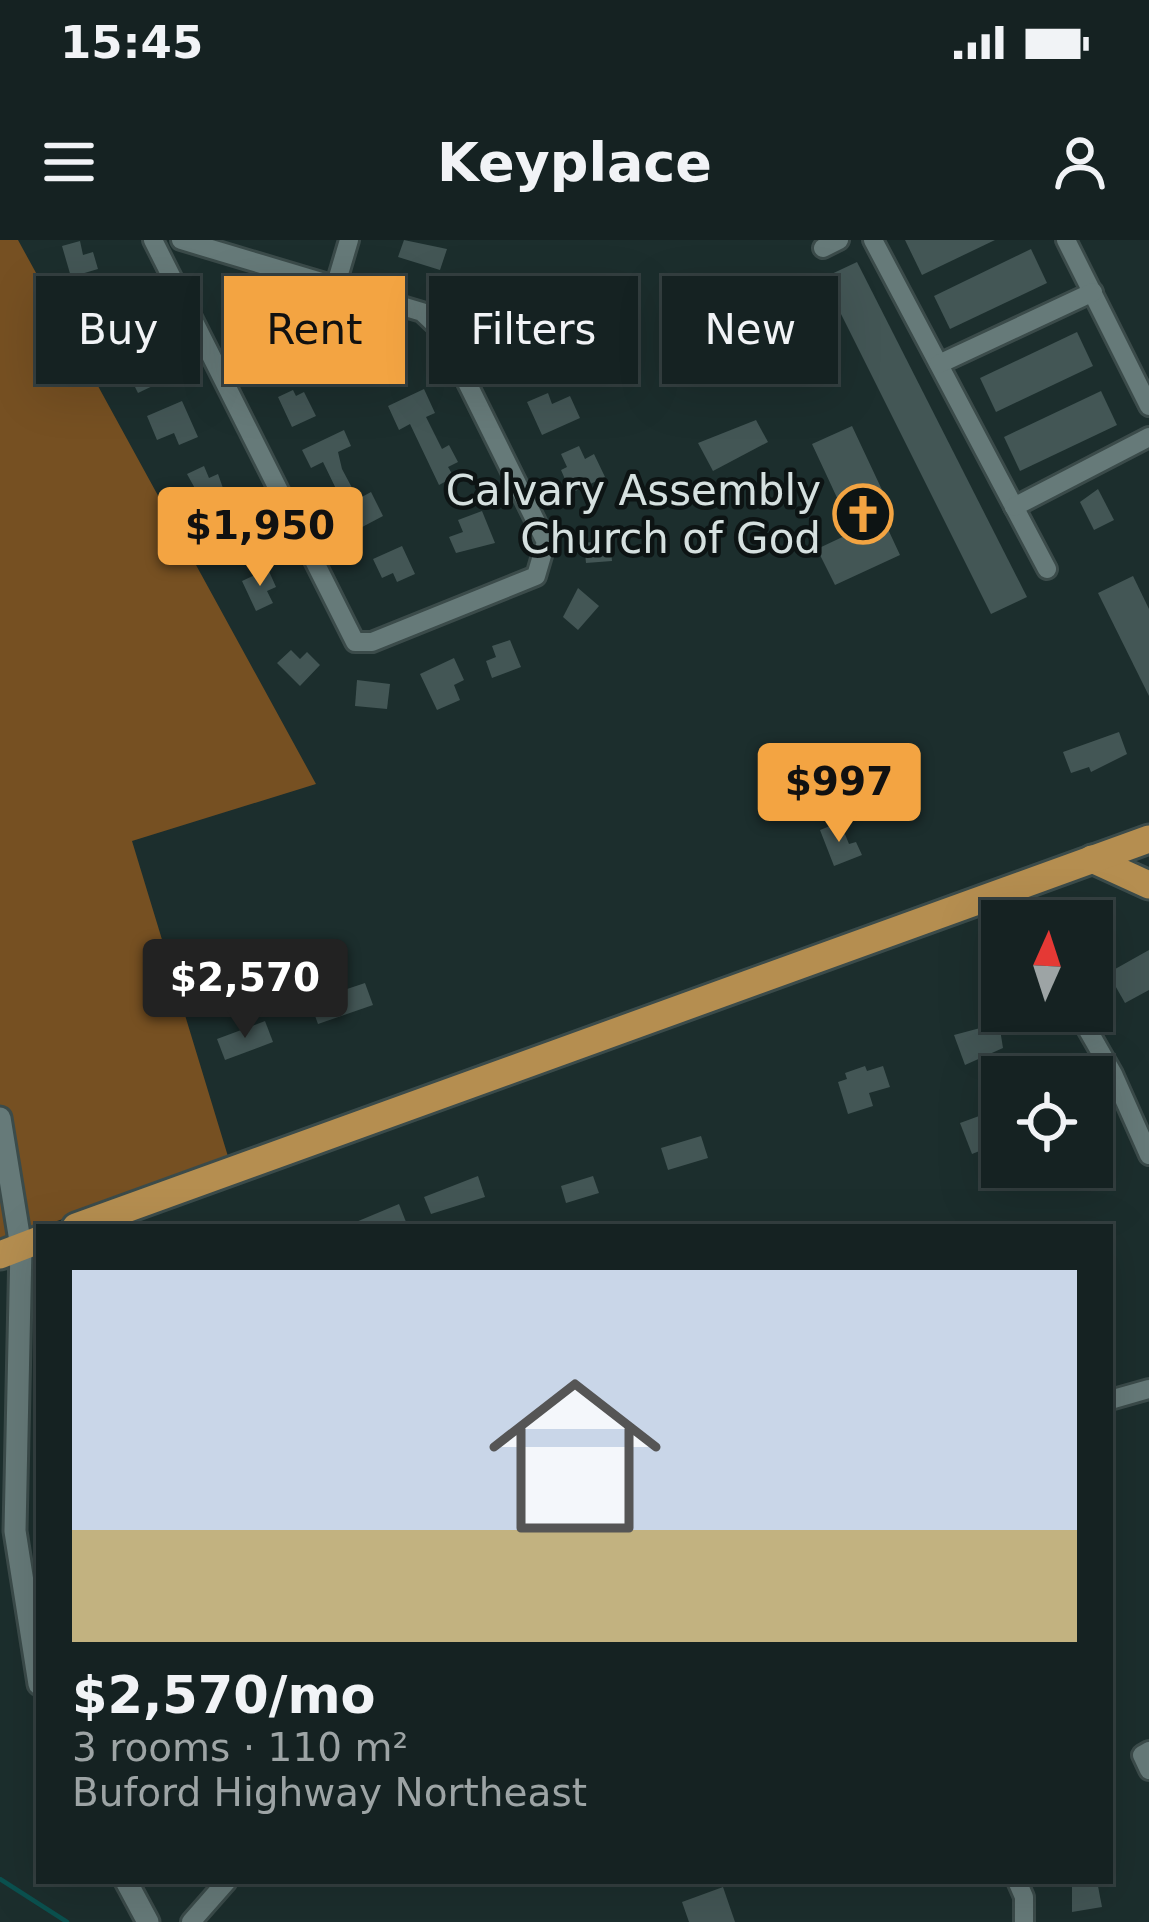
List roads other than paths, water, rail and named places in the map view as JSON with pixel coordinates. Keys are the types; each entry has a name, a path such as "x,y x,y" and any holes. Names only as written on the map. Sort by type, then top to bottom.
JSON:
{"main road":[{"path":"84,1224 1149,839"},
{"path":"1092,860 1149,886"}],"street":[{"path":"153,240 321,584 355,642 372,642 536,576 546,542 441,330 422,312 405,306"},
{"path":"181,240 308,276"},
{"path":"338,276 349,240"},
{"path":"873,240 1047,568"},
{"path":"1066,240 1149,406"},
{"path":"939,364 1093,292"},
{"path":"1014,506 1149,437"},
{"path":"1013,890 1018,900"},
{"path":"1089,1032 1149,1155"},
{"path":"0,1118 20,1247 15,1531 36,1665"},
{"path":"1113,1399 1149,1389"},
{"path":"1149,1751 1142,1755 1149,1770"},
{"path":"128,1884 148,1922"},
{"path":"191,1922 224,1884"},
{"path":"1018,1884 1024,1922"}],"waterway":[{"path":"0,1879 67,1922"}],"place":[{"name":"Calvary Assembly Church of God","path":"863,514"}]}
